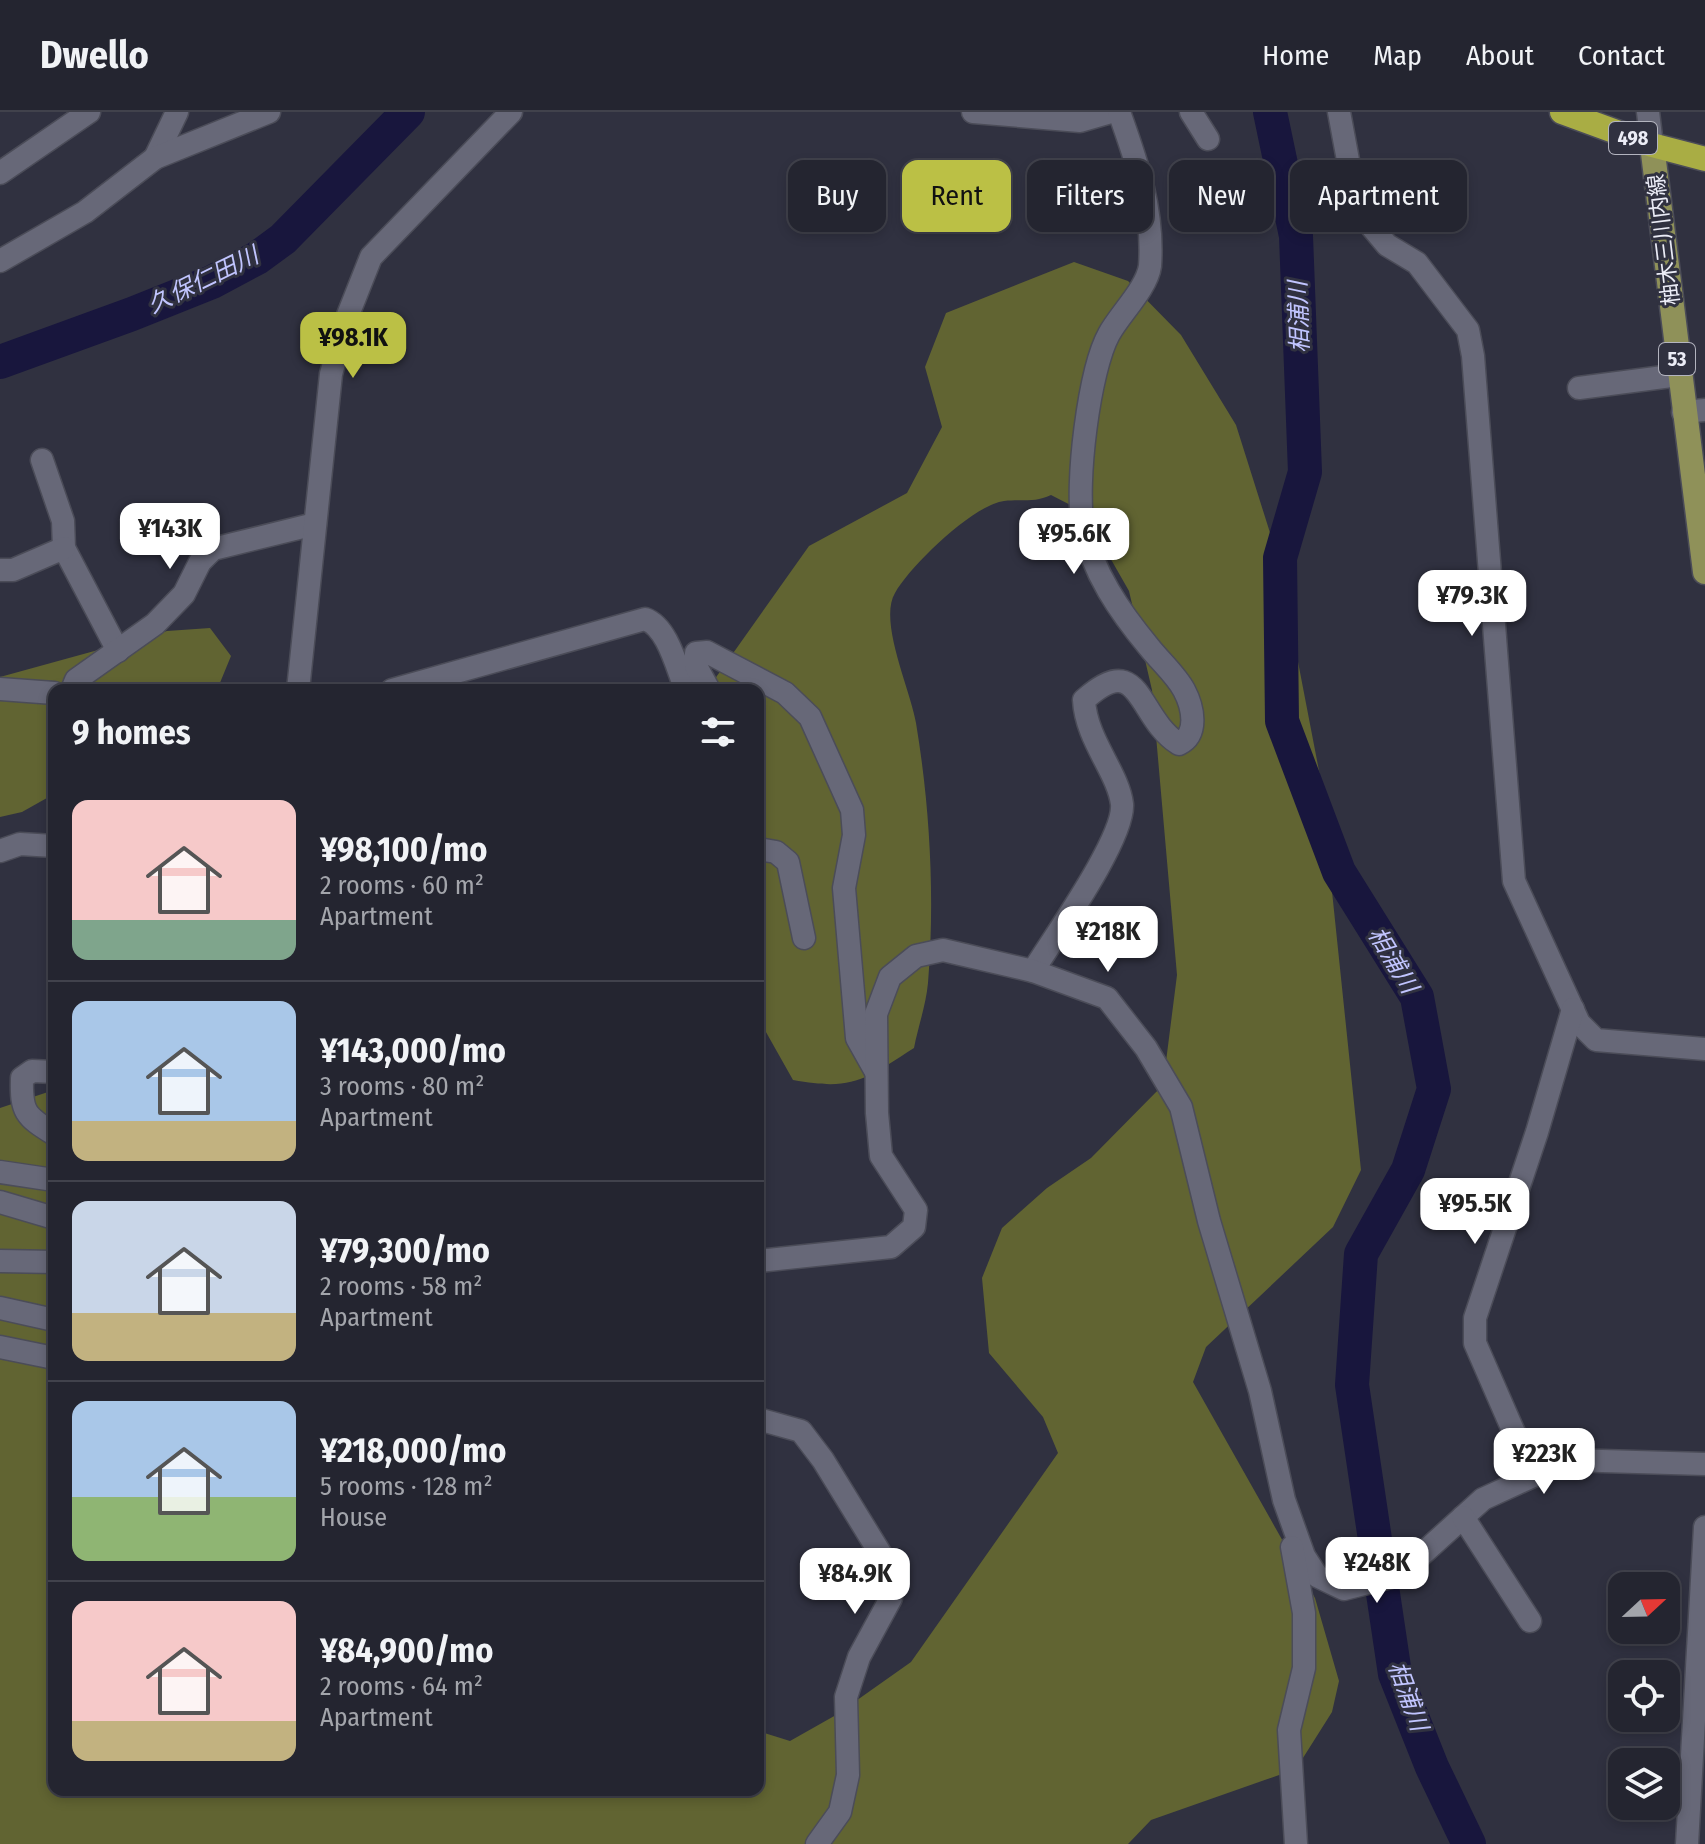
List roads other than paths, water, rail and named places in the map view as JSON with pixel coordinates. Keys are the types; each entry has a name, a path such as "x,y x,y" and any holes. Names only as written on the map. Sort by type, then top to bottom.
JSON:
{"highway":[{"name":"498","path":"1562,112 1652,145 1705,159"}],"main road":[{"name":"柚木三川内線","path":"1652,145 1679,375 1694,411 1705,572"}],"street":[{"path":"0,173 89,112"},
{"path":"155,158 177,112"},
{"path":"0,261 85,212 155,158 269,112"},
{"path":"299,684 331,374 371,257 511,112"},
{"path":"973,112 1080,121 1111,112"},
{"path":"1033,971 1119,830 1122,803 1085,718 1084,700 1105,681 1118,678 1132,685 1166,735 1179,744 1187,740 1193,726 1183,689 1131,625 1098,573 1083,525 1080,473 1097,374 1107,337 1150,269 1144,181 1119,112"},
{"path":"1191,112 1208,139"},
{"path":"1339,112 1353,187 1366,220 1387,245 1417,263 1468,330 1473,356 1514,881 1579,1023 1596,1040 1705,1049"},
{"path":"1648,112 1652,145"},
{"path":"1579,388 1679,375"},
{"path":"42,460 63,521 64,548 118,651"},
{"path":"74,684 155,624 184,594 200,562 213,549 315,524"},
{"path":"0,570 13,570 64,548"},
{"path":"413,684 645,619 653,622 665,638 684,684"},
{"path":"706,684 696,666 696,653 707,652 785,693 810,717 852,810 854,835 844,888 857,1038 876,1073"},
{"path":"0,689 48,693"},
{"path":"0,851 20,844 48,846"},
{"path":"764,850 776,852 788,862 804,938"},
{"path":"764,1260 891,1247 914,1227 916,1210 881,1156 876,1014 890,977 916,956 943,950 1033,971 1107,998 1146,1048 1181,1107 1209,1221 1260,1391 1275,1465 1304,1556 1317,1576 1344,1589 1399,1575 1483,1499 1568,1460 1705,1464"},
{"path":"1533,1476 1475,1343 1475,1318 1537,1132 1573,1009"},
{"path":"48,1072 32,1071 22,1078 22,1106 33,1121 48,1130"},
{"path":"0,1172 48,1179"},
{"path":"0,1202 48,1216"},
{"path":"0,1261 48,1262"},
{"path":"0,1308 48,1319"},
{"path":"0,1347 48,1357"},
{"path":"764,1421 801,1431 823,1460 885,1561 891,1598 859,1657 846,1697 848,1775 840,1812 817,1844"},
{"path":"1463,1517 1530,1621"},
{"path":"1293,1525 1292,1546 1304,1613 1304,1668 1289,1730 1296,1844"},
{"path":"1687,1844 1705,1527"}],"waterway":[{"name":"久保仁田川","path":"0,362 212,282 257,258 283,239 408,112"},
{"name":"相浦川","path":"1270,112 1296,236 1305,472 1280,558 1282,721 1339,872 1417,997 1434,1089 1408,1170 1361,1254 1352,1385 1395,1674 1432,1767 1469,1844"}]}
